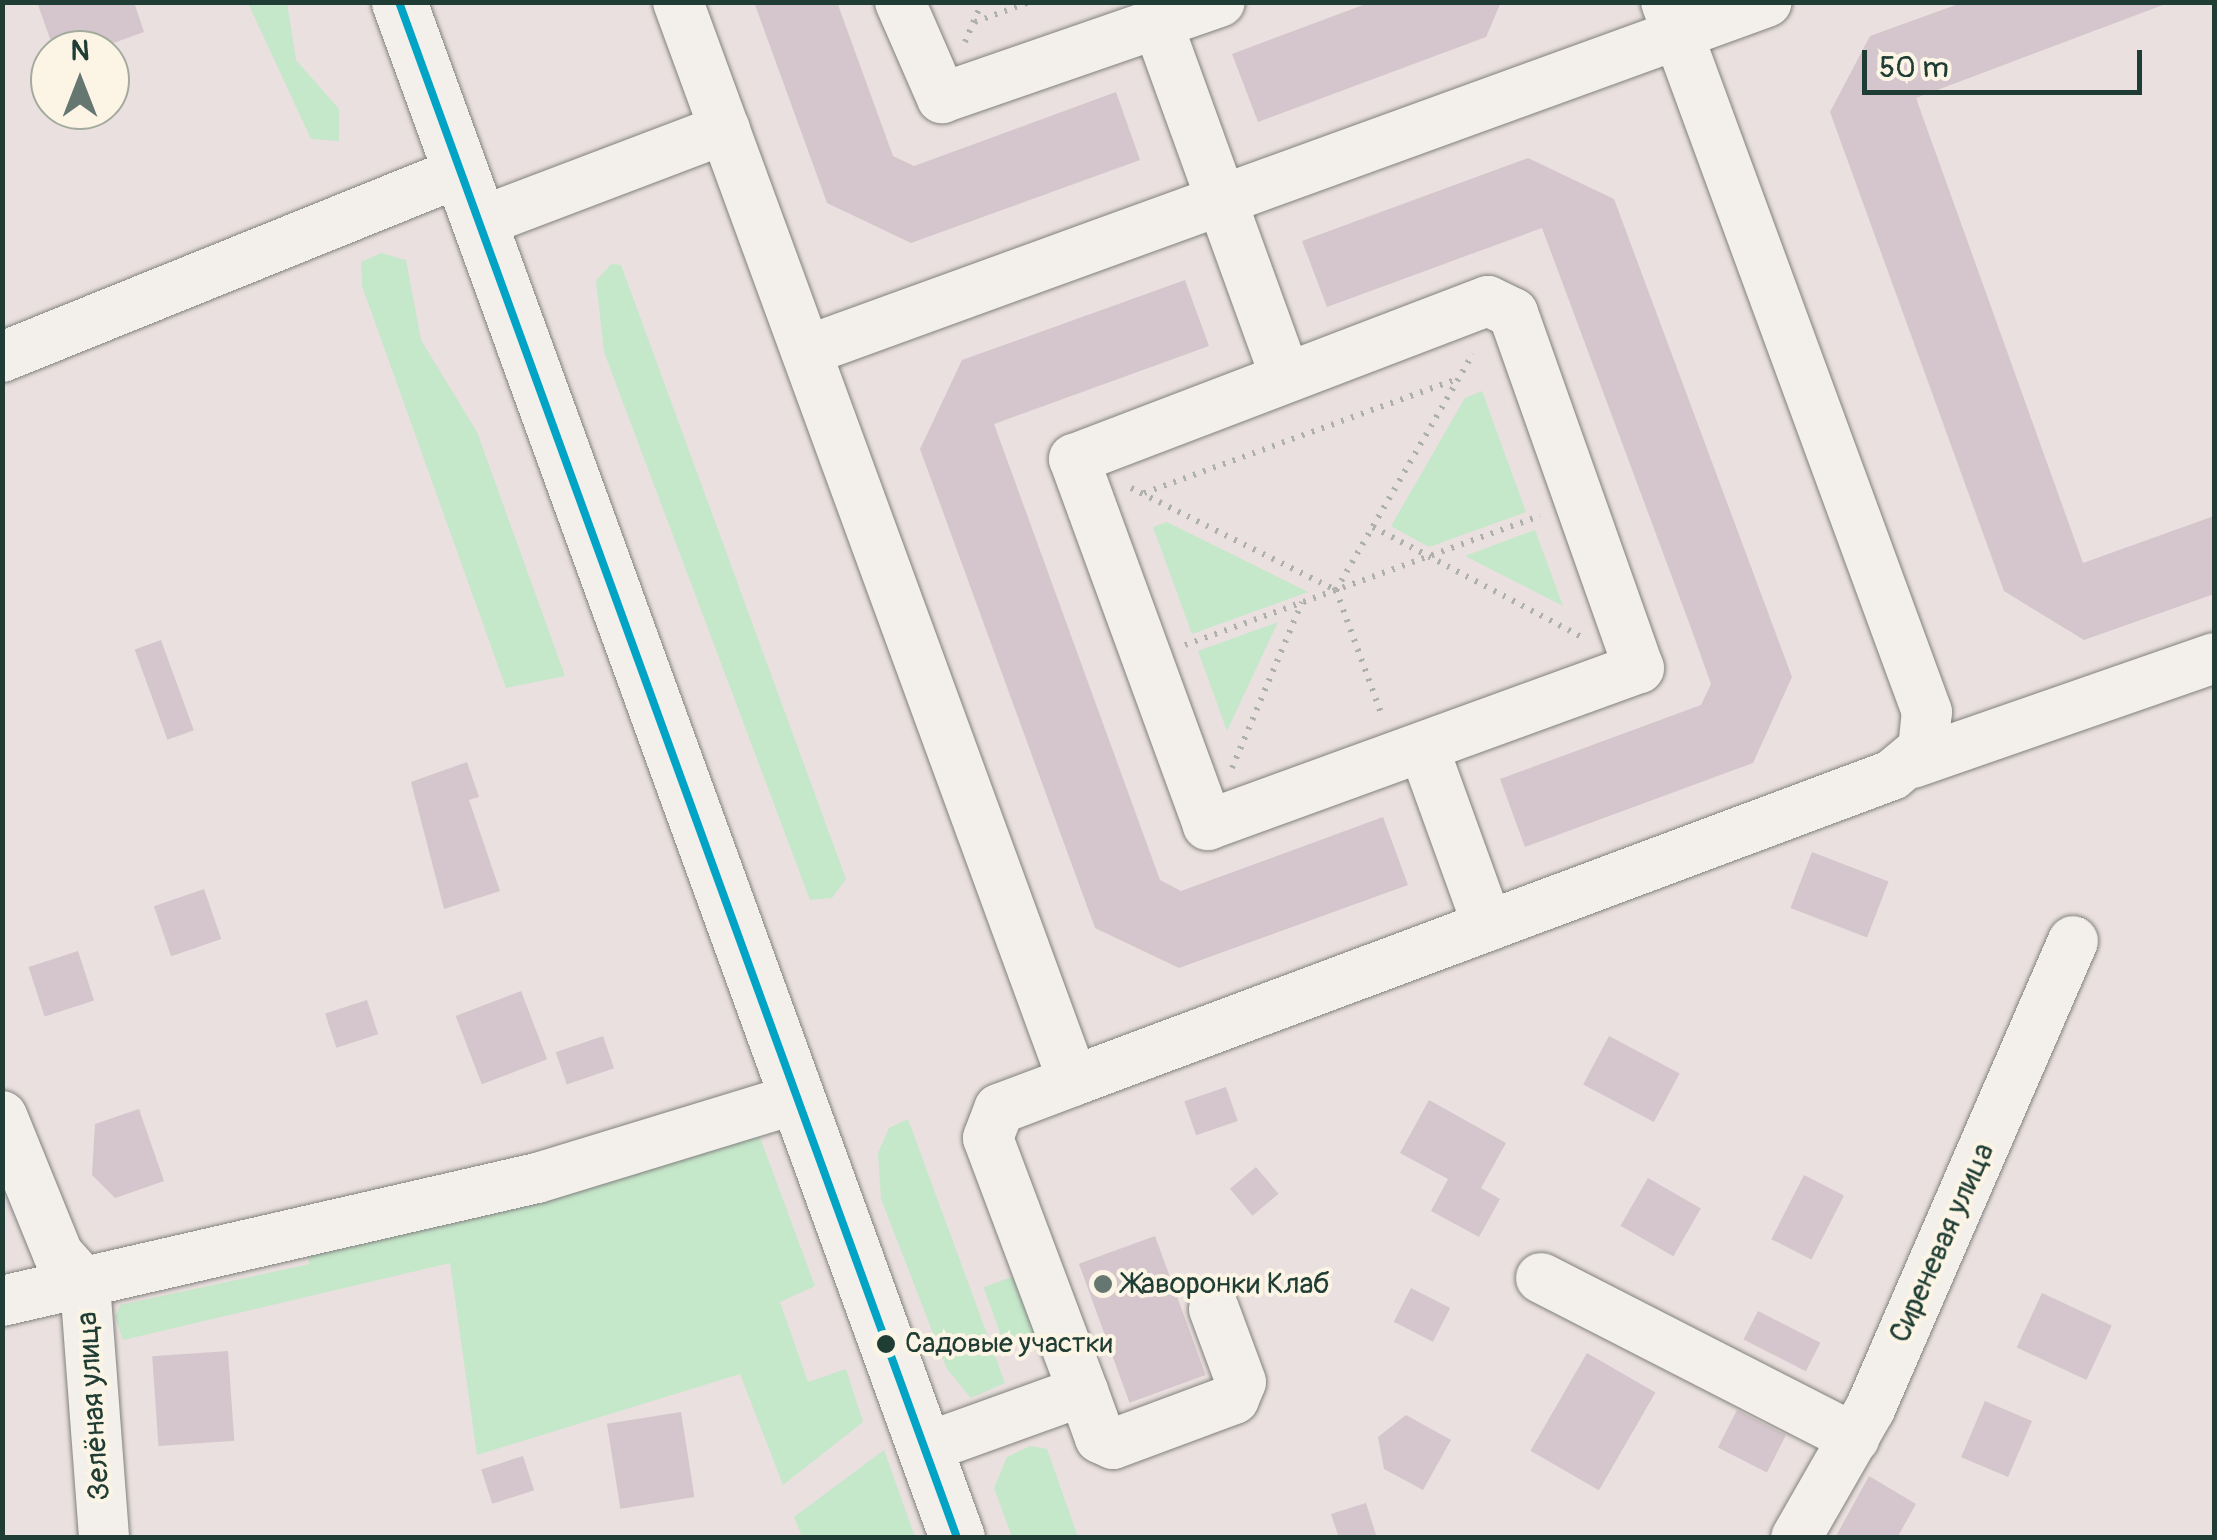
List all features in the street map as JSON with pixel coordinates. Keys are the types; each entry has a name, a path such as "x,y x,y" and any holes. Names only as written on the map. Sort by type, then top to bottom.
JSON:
{"main road":[{"path":"398,2 957,1538"}],"street":[{"path":"678,2 1074,1081"},
{"path":"900,2 942,98 1220,2"},
{"path":"806,351 1222,200 1672,18 1767,2"},
{"path":"1672,18 1927,712 1914,763"},
{"path":"1158,25 1286,375"},
{"path":"480,222 725,130"},
{"path":"2,356 462,171"},
{"path":"1504,302 1582,501 1639,668 1411,756 1208,825 1142,660 1074,459 1286,375 1504,302"},
{"path":"1214,1309 1241,1382 1234,1399 1113,1444 1100,1438 988,1138 999,1110 1914,763 2214,658"},
{"path":"1411,756 1488,926"},
{"name":"Сиреневая улица","path":"1796,1538 1854,1438 2073,941"},
{"path":"2,1301 537,1178 799,1098"},
{"name":"Зелёная улица","path":"2,1116 58,1254 85,1284 104,1538"},
{"path":"1541,1278 1854,1438"},
{"path":"925,1448 1082,1391"}],"path":[{"path":"974,22 1028,2"},
{"path":"1336,590 1504,302"},
{"path":"1142,494 1460,378"},
{"path":"1074,459 1336,590 1411,756"},
{"path":"1142,660 1582,501"},
{"path":"1373,526 1639,668"},
{"path":"1208,825 1302,602"}],"green space":[{"path":"248,3 287,3 296,60 339,109 339,141 311,139"},
{"path":"381,253 406,260 421,340 477,432 565,676 506,688 362,286 361,262"},
{"path":"611,264 621,265 846,879 832,898 810,900 604,352 596,281"},
{"path":"1482,391 1526,512 1429,547 1391,526 1465,398"},
{"path":"1167,522 1308,592 1192,634 1153,527"},
{"path":"1535,530 1563,606 1465,556"},
{"path":"1278,622 1227,731 1198,651"},
{"path":"908,1119 1005,1383 971,1398 947,1369 881,1199 878,1153 889,1128"},
{"path":"759,1135 815,1286 780,1302 808,1382 846,1369 863,1422 783,1485 740,1374 477,1455 450,1263 123,1340 115,1317 120,1305 310,1264 307,1254"},
{"path":"1023,1273 1044,1331 1005,1346 984,1287"},
{"path":"1030,1446 1047,1449 1078,1537 1012,1537 994,1488 1007,1457"},
{"path":"884,1450 915,1537 802,1537 794,1517"}],"building":[{"path":"37,2 134,2 144,32 130,37 130,30 47,30"},
{"path":"754,2 837,2 893,156 914,166 1116,92 1140,160 911,243 827,203"},
{"path":"1371,2 1501,2 1486,37 1258,122 1232,54"},
{"path":"1964,2 2171,2 1916,98 2083,563 2214,516 2214,594 2084,640 2004,591 1830,112 1870,36"},
{"path":"1528,158 1614,199 1792,677 1753,763 1525,847 1500,779 1701,705 1711,684 1691,628 1542,228 1327,307 1302,241"},
{"path":"1185,280 1209,346 994,424 1160,880 1181,891 1383,817 1408,885 1179,968 1095,928 920,449 962,360"},
{"path":"161,640 194,730 168,740 135,650"},
{"path":"467,762 479,797 469,800 500,891 444,909 411,782"},
{"path":"1812,852 1889,881 1867,937 1790,908"},
{"path":"204,889 221,939 171,956 154,906"},
{"path":"78,951 94,1000 45,1017 29,967"},
{"path":"521,991 547,1059 482,1084 456,1016"},
{"path":"367,1000 378,1034 336,1048 325,1014"},
{"path":"603,1036 614,1068 567,1084 556,1052"},
{"path":"1609,1036 1680,1074 1654,1122 1583,1085"},
{"path":"1226,1087 1238,1121 1196,1135 1184,1101"},
{"path":"1429,1100 1506,1143 1481,1188 1500,1199 1479,1237 1431,1211 1448,1179 1400,1153"},
{"path":"139,1109 164,1181 115,1198 92,1175 95,1124"},
{"path":"1256,1167 1278,1194 1252,1216 1230,1189"},
{"path":"1804,1175 1844,1195 1811,1260 1771,1239"},
{"path":"1648,1178 1701,1208 1673,1256 1620,1226"},
{"path":"1155,1236 1206,1375 1130,1403 1079,1264"},
{"path":"1411,1288 1450,1308 1433,1342 1394,1322"},
{"path":"2042,1293 2112,1326 2086,1380 2017,1347"},
{"path":"1758,1311 1820,1343 1806,1371 1743,1340"},
{"path":"228,1351 234,1441 158,1446 152,1356"},
{"path":"1587,1353 1655,1392 1599,1490 1530,1451"},
{"path":"1985,1401 2032,1421 2008,1477 1961,1457"},
{"path":"1737,1410 1786,1435 1767,1472 1718,1447"},
{"path":"681,1412 694,1497 620,1509 607,1424"},
{"path":"1406,1415 1451,1440 1423,1490 1384,1469 1378,1437"},
{"path":"523,1456 534,1490 492,1504 481,1470"},
{"path":"1869,1476 1916,1504 1897,1538 1835,1538"},
{"path":"1366,1503 1377,1538 1339,1538 1331,1514"}],"transit line":[{"path":"399,2 957,1538"}],"place":[{"name":"Жаворонки Клаб","path":"1103,1284"},
{"name":"Садовые участки","path":"886,1344"}]}
